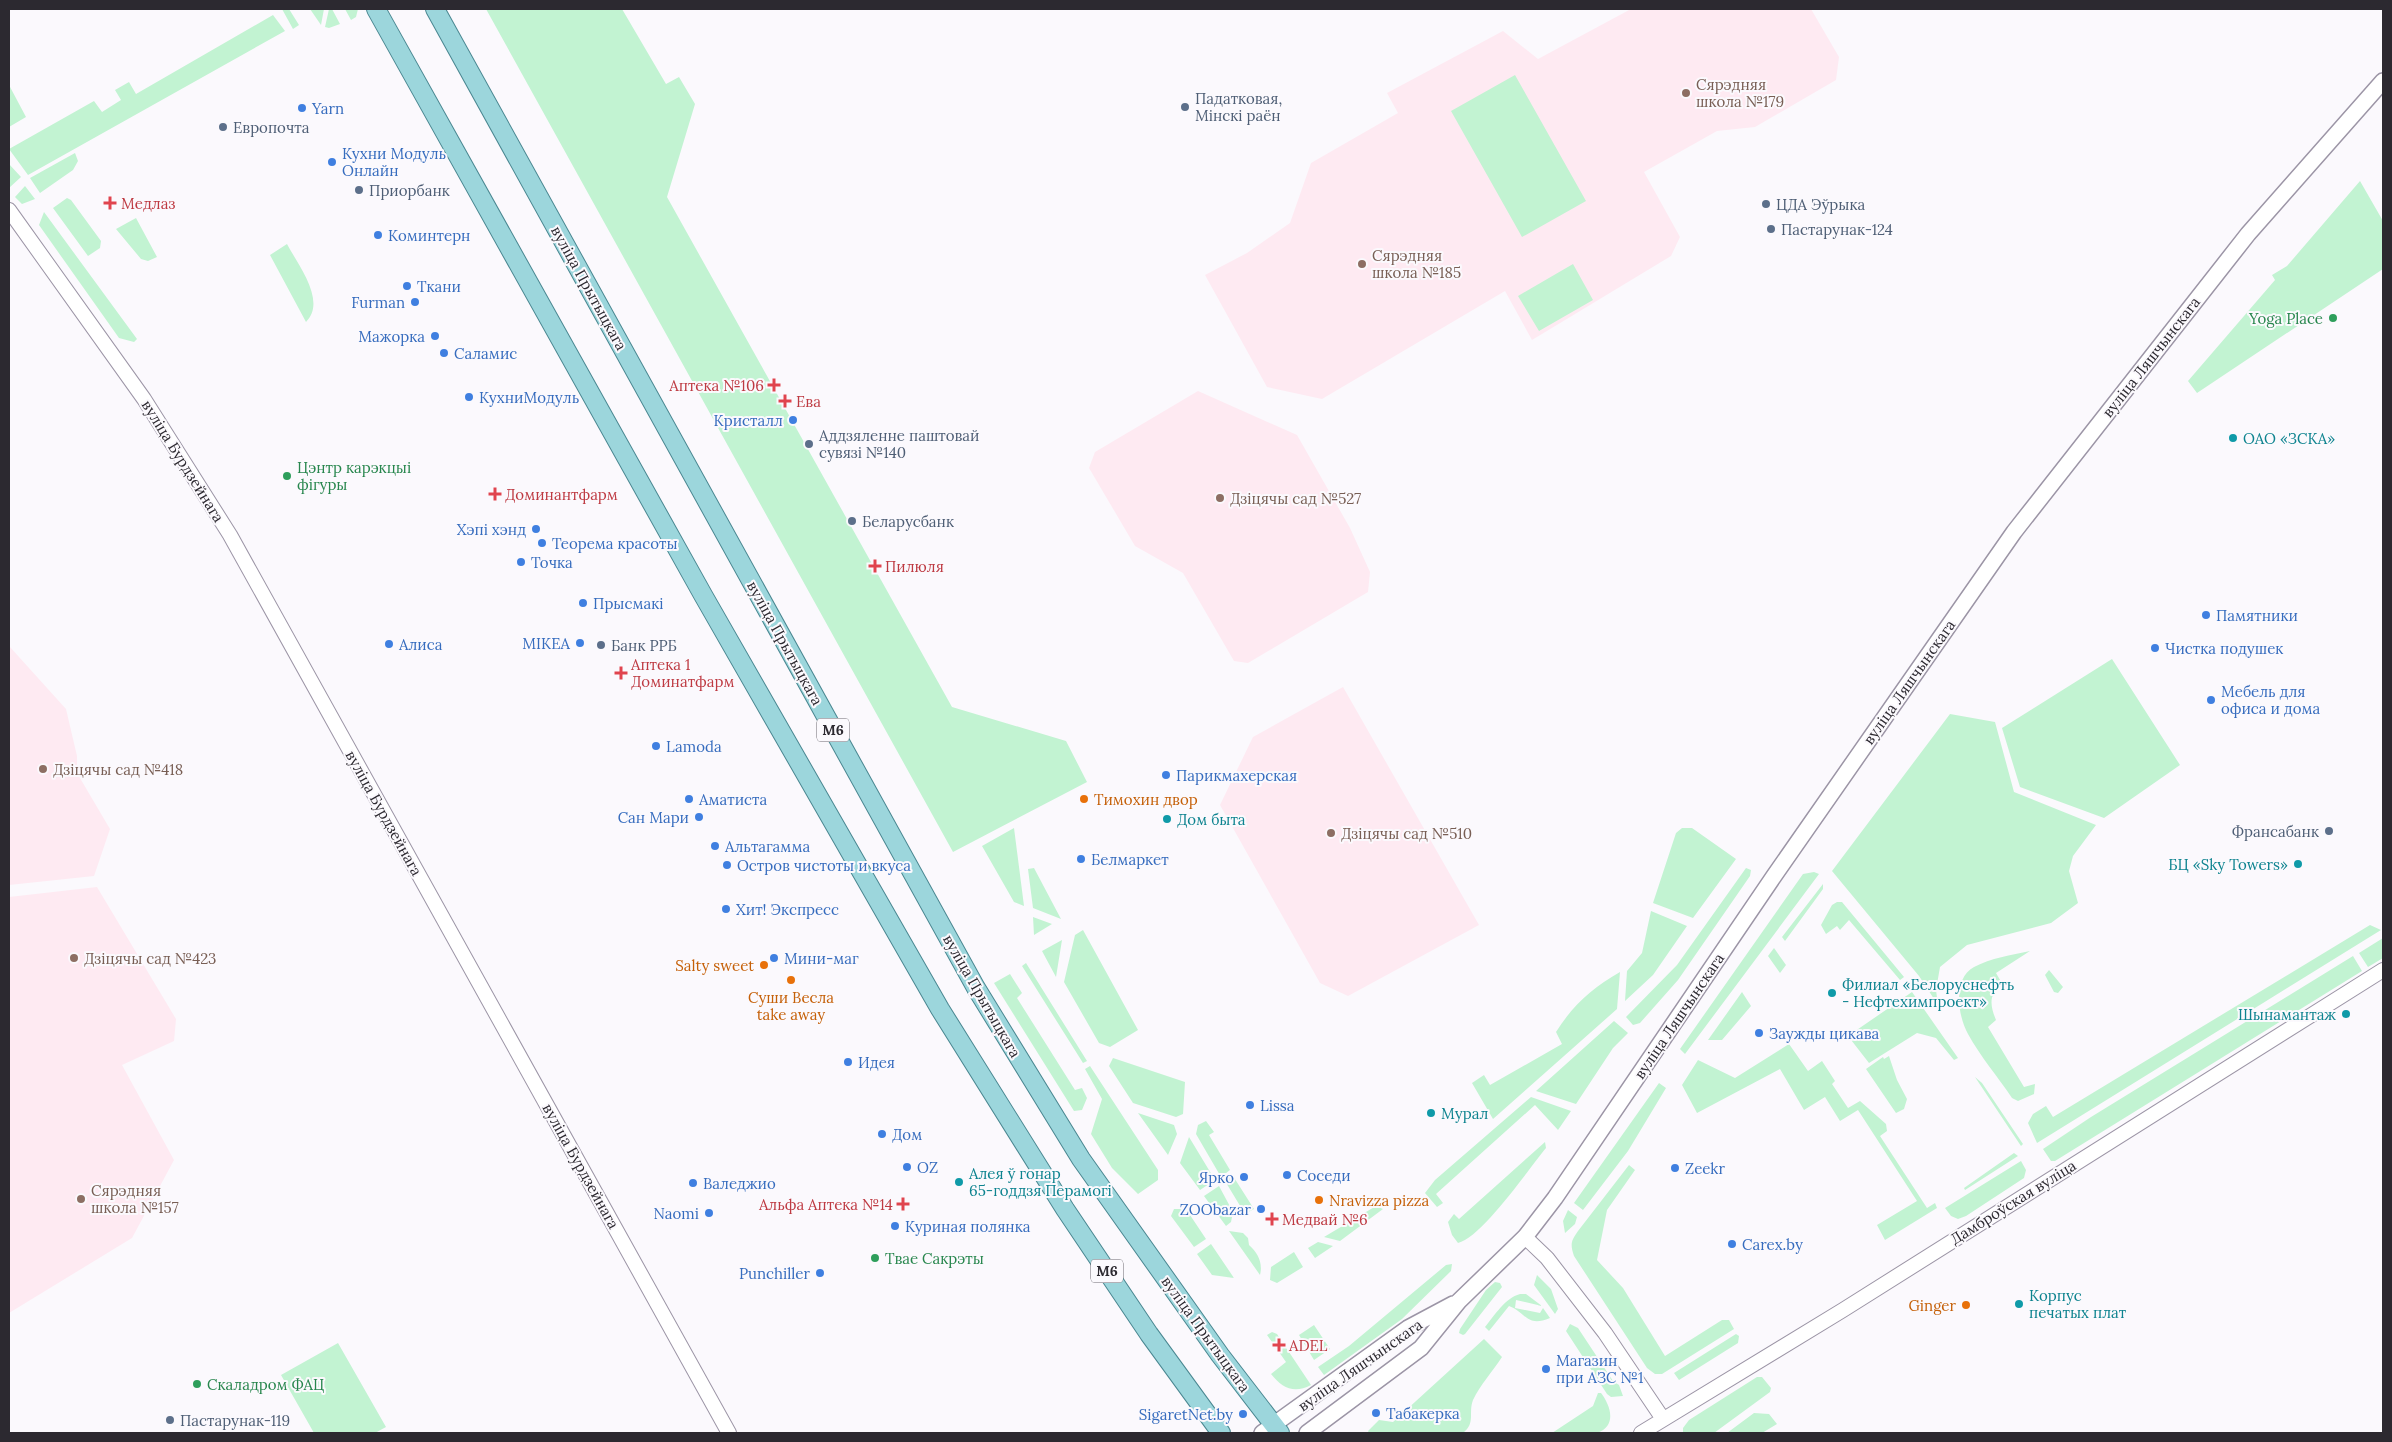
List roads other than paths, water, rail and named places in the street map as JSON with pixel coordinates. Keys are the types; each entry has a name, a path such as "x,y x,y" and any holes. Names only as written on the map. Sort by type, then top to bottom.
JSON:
{"main road":[{"name":"М6","path":"376,9 703,595 940,1009 1065,1209 1149,1334 1221,1433"},
{"name":"вуліца Прытыцкага","path":"435,9 976,988 1081,1159 1272,1431"},
{"name":"вуліца Ляшчынскага","path":"1308,1433 1421,1348 1459,1301 1525,1237 1555,1198 1774,876 2014,532 2243,240 2383,81"},
{"name":"вуліца Ляшчынскага","path":"1272,1431 1408,1328 1459,1301"}],"street":[{"name":"вуліца Бурдзейнага","path":"9,210 133,382 227,529 729,1433"},
{"name":"Дамброўская вуліца","path":"1642,1433 1843,1310 2383,970"},
{"path":"1525,1237 1547,1258 1605,1333 1663,1419"}],"place":[{"name":"Сярэдняя школа №179","path":"1686,93"},
{"name":"Падатковая, Мінскі раён","path":"1185,107"},
{"name":"Yarn","path":"302,108"},
{"name":"Европочта","path":"223,127"},
{"name":"Кухни Модуль Онлайн","path":"332,162"},
{"name":"Приорбанк","path":"359,190"},
{"name":"Медлаз","path":"110,203"},
{"name":"ЦДА Эўрыка","path":"1766,204"},
{"name":"Пастарунак-124","path":"1771,229"},
{"name":"Коминтерн","path":"378,235"},
{"name":"Сярэдняя школа №185","path":"1362,264"},
{"name":"Ткани","path":"407,286"},
{"name":"Furman","path":"415,302"},
{"name":"Yoga Place","path":"2333,318"},
{"name":"Мажорка","path":"435,336"},
{"name":"Саламис","path":"444,353"},
{"name":"Аптека №106","path":"774,385"},
{"name":"КухниМодуль","path":"469,397"},
{"name":"Ева","path":"785,401"},
{"name":"Кристалл","path":"793,420"},
{"name":"ОАО «ЗСКА»","path":"2233,438"},
{"name":"Аддзяленне паштовай сувязі №140","path":"809,444"},
{"name":"Цэнтр карэкцыі фігуры","path":"287,476"},
{"name":"Доминантфарм","path":"495,494"},
{"name":"Дзіцячы сад №527","path":"1220,498"},
{"name":"Беларусбанк","path":"852,521"},
{"name":"Хэпі хэнд","path":"536,529"},
{"name":"Теорема красоты","path":"542,543"},
{"name":"Точка","path":"521,562"},
{"name":"Пилюля","path":"875,566"},
{"name":"Прысмакі","path":"583,603"},
{"name":"Памятники","path":"2206,615"},
{"name":"MIKEA","path":"580,643"},
{"name":"Алиса","path":"389,644"},
{"name":"Банк РРБ","path":"601,645"},
{"name":"Чистка подушек","path":"2155,648"},
{"name":"Аптека 1 Доминатфарм","path":"621,673"},
{"name":"Мебель для офиса и дома","path":"2211,700"},
{"name":"Lamoda","path":"656,746"},
{"name":"Дзіцячы сад №418","path":"43,769"},
{"name":"Парикмахерская","path":"1166,775"},
{"name":"Аматиста","path":"689,799"},
{"name":"Тимохин двор","path":"1084,799"},
{"name":"Сан Мари","path":"699,817"},
{"name":"Дом быта","path":"1167,819"},
{"name":"Франсабанк","path":"2329,831"},
{"name":"Дзіцячы сад №510","path":"1331,833"},
{"name":"Альтагамма","path":"715,846"},
{"name":"Белмаркет","path":"1081,859"},
{"name":"БЦ «Sky Towers»","path":"2298,864"},
{"name":"Остров чистоты и вкуса","path":"727,865"},
{"name":"Хит! Экспресс","path":"726,909"},
{"name":"Дзіцячы сад №423","path":"74,958"},
{"name":"Мини-маг","path":"774,958"},
{"name":"Salty sweet","path":"764,965"},
{"name":"Суши Весла take away","path":"791,980"},
{"name":"Филиал «Белоруснефть - Нефтехимпроект»","path":"1832,993"},
{"name":"Шынамантаж","path":"2346,1014"},
{"name":"Заужды цикава","path":"1759,1033"},
{"name":"Идея","path":"848,1062"},
{"name":"Lissa","path":"1250,1105"},
{"name":"Мурал","path":"1431,1113"},
{"name":"Дом","path":"882,1134"},
{"name":"OZ","path":"907,1167"},
{"name":"Zeekr","path":"1675,1168"},
{"name":"Соседи","path":"1287,1175"},
{"name":"Ярко","path":"1244,1177"},
{"name":"Алея ў гонар 65-годдзя Перамогі","path":"959,1182"},
{"name":"Валеджио","path":"693,1183"},
{"name":"Сярэдняя школа №157","path":"81,1199"},
{"name":"Nravizza pizza","path":"1319,1200"},
{"name":"Альфа Аптека №14","path":"903,1204"},
{"name":"ZOObazar","path":"1261,1209"},
{"name":"Naomi","path":"709,1213"},
{"name":"Медвай №6","path":"1272,1219"},
{"name":"Куриная полянка","path":"895,1226"},
{"name":"Carex.by","path":"1732,1244"},
{"name":"Твае Сакрэты","path":"875,1258"},
{"name":"Punchiller","path":"820,1273"},
{"name":"Корпус печатых плат","path":"2019,1304"},
{"name":"Ginger","path":"1966,1305"},
{"name":"ADEL","path":"1279,1345"},
{"name":"Магазин при АЗС №1","path":"1546,1369"},
{"name":"Скаладром ФАЦ","path":"197,1384"},
{"name":"Табакерка","path":"1376,1413"},
{"name":"SigaretNet.by","path":"1243,1414"},
{"name":"Пастарунак-119","path":"170,1420"}]}
